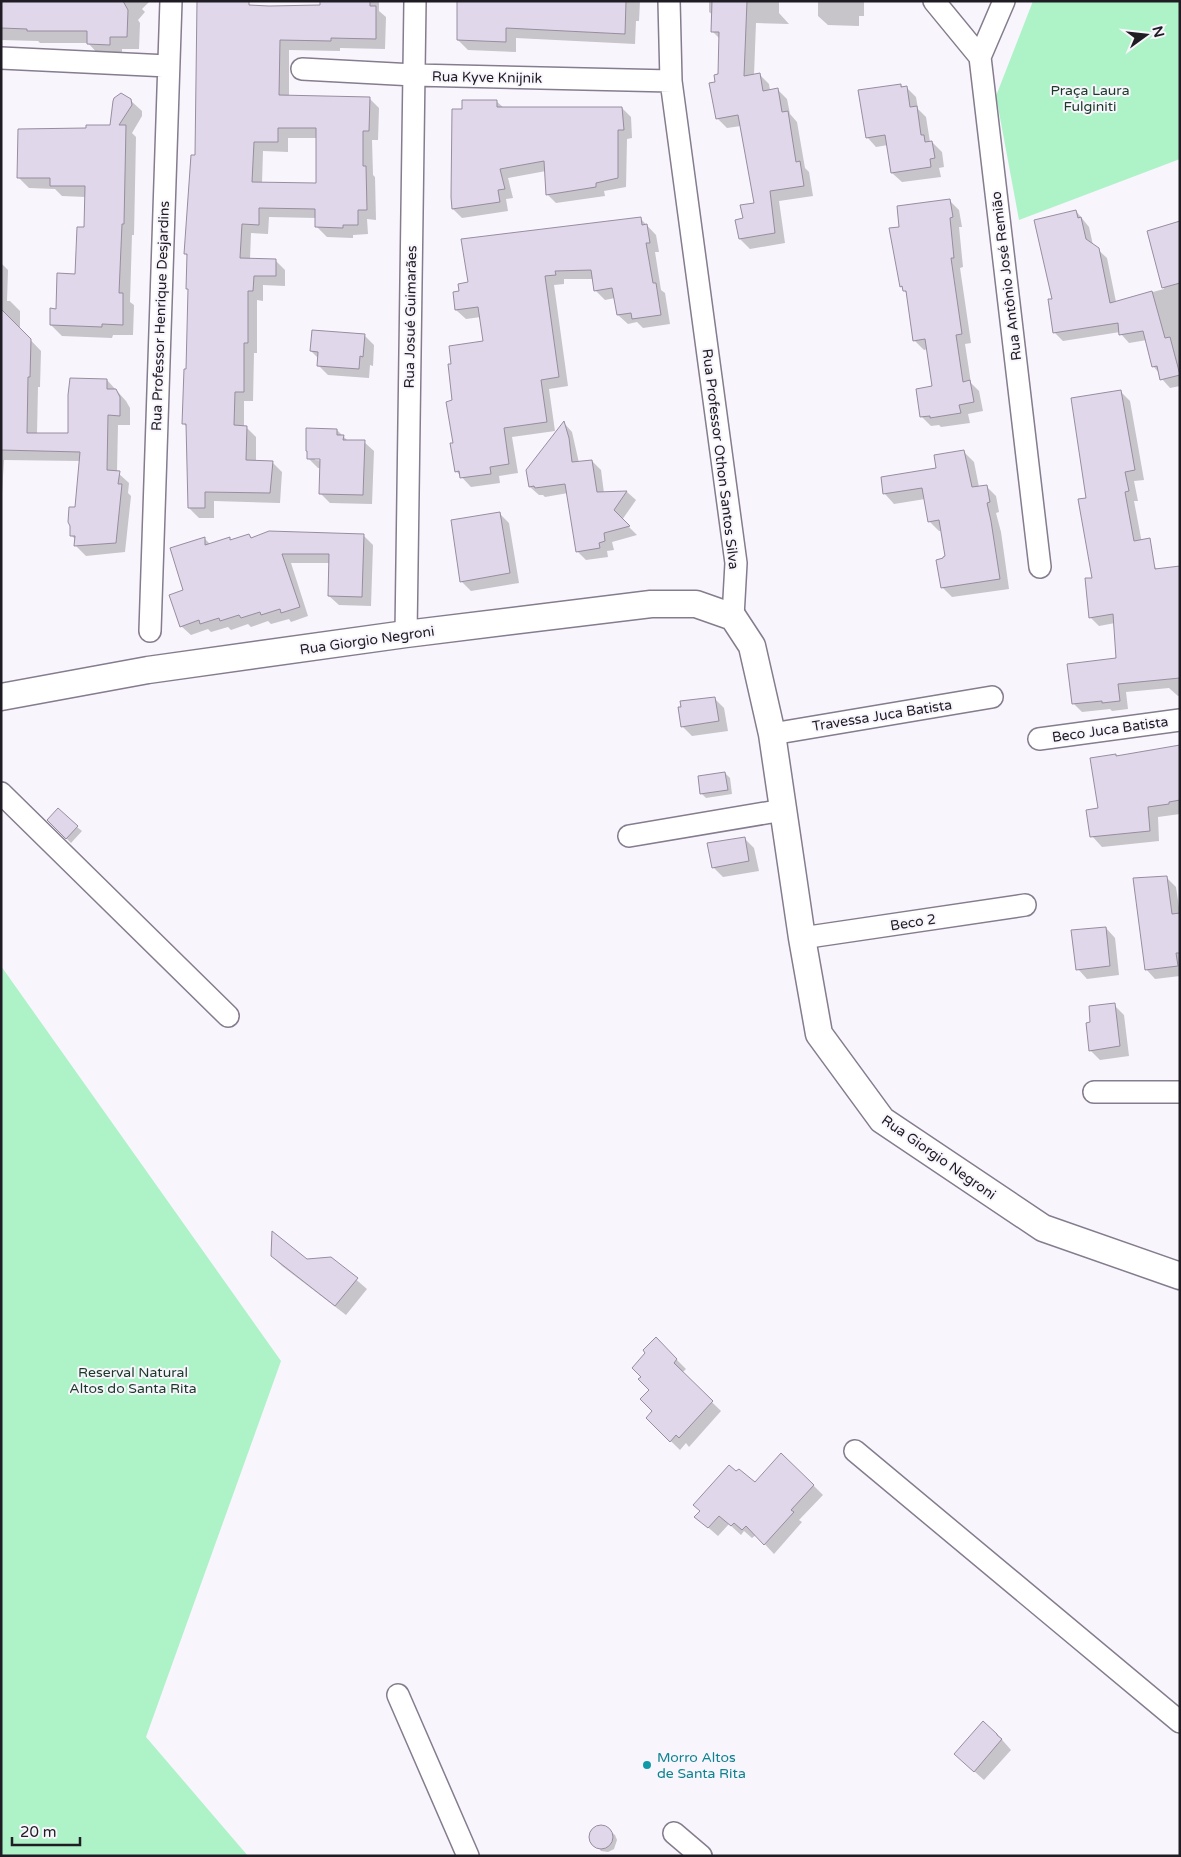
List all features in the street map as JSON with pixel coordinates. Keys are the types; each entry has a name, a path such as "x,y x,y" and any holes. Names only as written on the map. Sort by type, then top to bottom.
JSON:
{"street":[{"name":"Rua Professor Henrique Desjardins","path":"150,631 171,1"},
{"name":"Rua Josué Guimarães","path":"406,634 414,1"},
{"name":"Rua Professor Othon Santos Silva","path":"669,1 671,81 736,563 733,617"},
{"path":"934,1 980,57 1004,1"},
{"name":"Rua Antônio José Remião","path":"980,57 1040,566"},
{"path":"1,58 168,66"},
{"name":"Rua Kyve Knijnik","path":"302,69 414,75 671,81"},
{"name":"Rua Giorgio Negroni","path":"1,697 148,670 406,634 651,604 696,604 733,617"},
{"path":"733,617 752,646 772,734 802,938"},
{"name":"Travessa Juca Batista","path":"772,734 992,697"},
{"name":"Beco Juca Batista","path":"1039,739 1180,720"},
{"path":"1,793 228,1016"},
{"path":"629,836 783,810"},
{"name":"Beco 2","path":"802,938 1025,905"},
{"name":"Rua Giorgio Negroni","path":"802,938 819,1034 882,1120 1043,1228 1180,1276"},
{"path":"1094,1092 1180,1092"},
{"path":"855,1451 1180,1722"},
{"path":"398,1695 468,1856"},
{"path":"674,1833 701,1856"}],"green space":[{"name":"Praça Laura Fulginiti","path":"1033,1 1180,1 1180,159 1019,220 996,96"},
{"name":"Reserval Natural Altos do Santa Rita","path":"1,966 281,1361 146,1737 248,1856 1,1856"}],"building":[{"path":"1,1 123,1 128,10 127,37 110,37 110,45 87,44 87,31 27,31 27,29 1,28"},
{"path":"197,1 249,1 249,5 269,6 320,5 320,1 370,1 370,6 376,6 376,39 331,38 331,41 280,40 279,95 370,97 369,131 363,131 363,166 366,166 367,210 358,210 358,225 343,225 343,228 315,227 315,209 259,208 259,225 242,224 240,258 276,259 276,276 254,276 253,291 248,291 248,343 244,343 244,392 235,392 234,425 247,426 246,460 273,461 270,493 205,492 205,508 188,508 186,424 182,424 184,369 186,369 188,289 186,289 187,254 184,254 191,155 195,155","holes":["278,128 316,128 316,183 252,182 254,142 278,142"]},
{"path":"457,1 626,1 625,34 506,28 506,42 457,40"},
{"path":"712,1 747,1 744,76 760,73 763,91 778,88 782,112 788,111 796,162 800,161 804,186 770,191 775,233 739,239 735,220 743,218 740,205 754,203 738,115 716,119 709,83 715,82 714,75 718,74 719,32 711,32"},
{"path":"901,84 901,87 907,86 910,107 917,106 921,135 924,135 925,142 932,141 935,158 930,159 931,167 891,173 885,135 866,138 858,90"},
{"path":"121,93 131,99 132,105 119,125 126,125 124,224 122,224 119,293 123,293 123,325 102,324 102,327 50,325 50,308 56,309 57,273 75,274 77,227 84,227 85,186 50,186 50,178 17,178 18,129 86,128 86,125 110,125 114,98"},
{"path":"462,100 497,100 497,107 622,107 624,130 618,130 618,178 596,183 596,187 546,195 544,161 500,169 505,189 498,190 500,202 452,209 452,109 462,109"},
{"path":"950,199 953,217 950,218 954,258 951,258 962,334 956,335 963,382 970,380 974,402 959,405 961,413 930,418 930,416 920,417 916,389 932,386 925,339 913,341 906,291 903,291 902,286 900,287 889,228 899,227 897,206"},
{"path":"1076,210 1078,218 1081,217 1086,239 1099,248 1110,303 1152,291 1165,338 1170,337 1180,375 1160,380 1157,366 1152,367 1143,331 1119,335 1118,323 1053,333 1048,299 1052,299 1034,220"},
{"path":"641,217 642,225 647,224 650,243 646,243 653,283 656,283 661,315 632,319 631,313 617,315 612,288 594,291 591,270 555,271 556,275 545,276 559,377 541,380 547,422 504,428 509,464 490,467 491,474 460,478 459,471 455,472 450,443 453,443 446,402 452,400 448,364 451,364 449,346 483,341 478,307 455,310 453,292 459,291 458,284 468,282 461,239"},
{"path":"1180,221 1180,283 1162,288 1147,231"},
{"path":"1,309 31,339 27,433 68,433 70,378 107,379 107,389 116,389 120,397 120,416 108,415 107,470 120,471 118,484 122,484 116,543 74,546 75,536 70,536 68,522 69,507 75,507 80,452 1,450"},
{"path":"312,330 365,334 363,357 360,356 359,369 317,366 318,352 310,351"},
{"path":"1121,390 1135,470 1125,472 1129,491 1125,492 1134,541 1150,538 1155,569 1180,566 1180,678 1118,684 1120,701 1072,704 1067,664 1116,658 1113,614 1089,618 1085,578 1092,578 1078,499 1086,498 1071,398"},
{"path":"564,421 569,438 572,462 592,460 597,492 627,491 614,510 630,526 604,533 605,541 599,543 600,548 576,552 565,484 529,487 526,470"},
{"path":"306,428 337,429 337,435 344,435 343,440 365,440 363,495 319,494 320,459 307,459"},
{"path":"964,450 972,487 987,485 990,502 987,503 1000,579 941,588 936,560 945,556 939,520 928,522 922,488 883,494 881,477 936,468 934,455"},
{"path":"500,512 510,573 460,582 451,520"},
{"path":"269,531 364,534 362,597 328,596 329,554 282,554 300,607 281,613 280,609 261,615 260,612 241,618 239,615 220,621 219,618 200,624 199,620 180,627 169,595 183,590 170,548 205,537 205,545 230,537 230,540 249,534 251,538"},
{"path":"715,697 719,721 681,727 678,707 681,707 680,701"},
{"path":"1180,745 1180,800 1169,802 1169,804 1148,807 1150,831 1090,837 1086,810 1098,808 1090,758 1116,754 1116,756"},
{"path":"725,772 728,790 700,794 698,776"},
{"path":"58,808 78,826 66,839 47,820"},
{"path":"745,837 749,861 712,868 707,843"},
{"path":"1167,876 1172,914 1180,913 1180,953 1176,953 1178,966 1145,970 1133,878"},
{"path":"1106,927 1110,966 1076,970 1071,930"},
{"path":"1115,1003 1120,1046 1089,1051 1086,1023 1090,1022 1089,1006"},
{"path":"272,1231 307,1259 331,1257 358,1278 335,1306 271,1256"},
{"path":"656,1337 677,1359 674,1363 713,1401 679,1438 676,1435 670,1442 646,1418 652,1411 640,1399 649,1390 638,1379 641,1377 632,1368 645,1353 643,1350"},
{"path":"781,1453 814,1485 791,1510 794,1512 764,1545 746,1526 742,1530 734,1523 731,1526 719,1516 708,1528 694,1517 700,1511 693,1505 729,1465 736,1471 739,1469 755,1482"},
{"path":"983,1721 1002,1739 974,1772 954,1754"},
{"path":"601,1825 609,1829 613,1837 609,1845 601,1849 593,1845 589,1837 593,1829"}],"place":[{"name":"Morro Altos de Santa Rita","path":"647,1765"}]}
